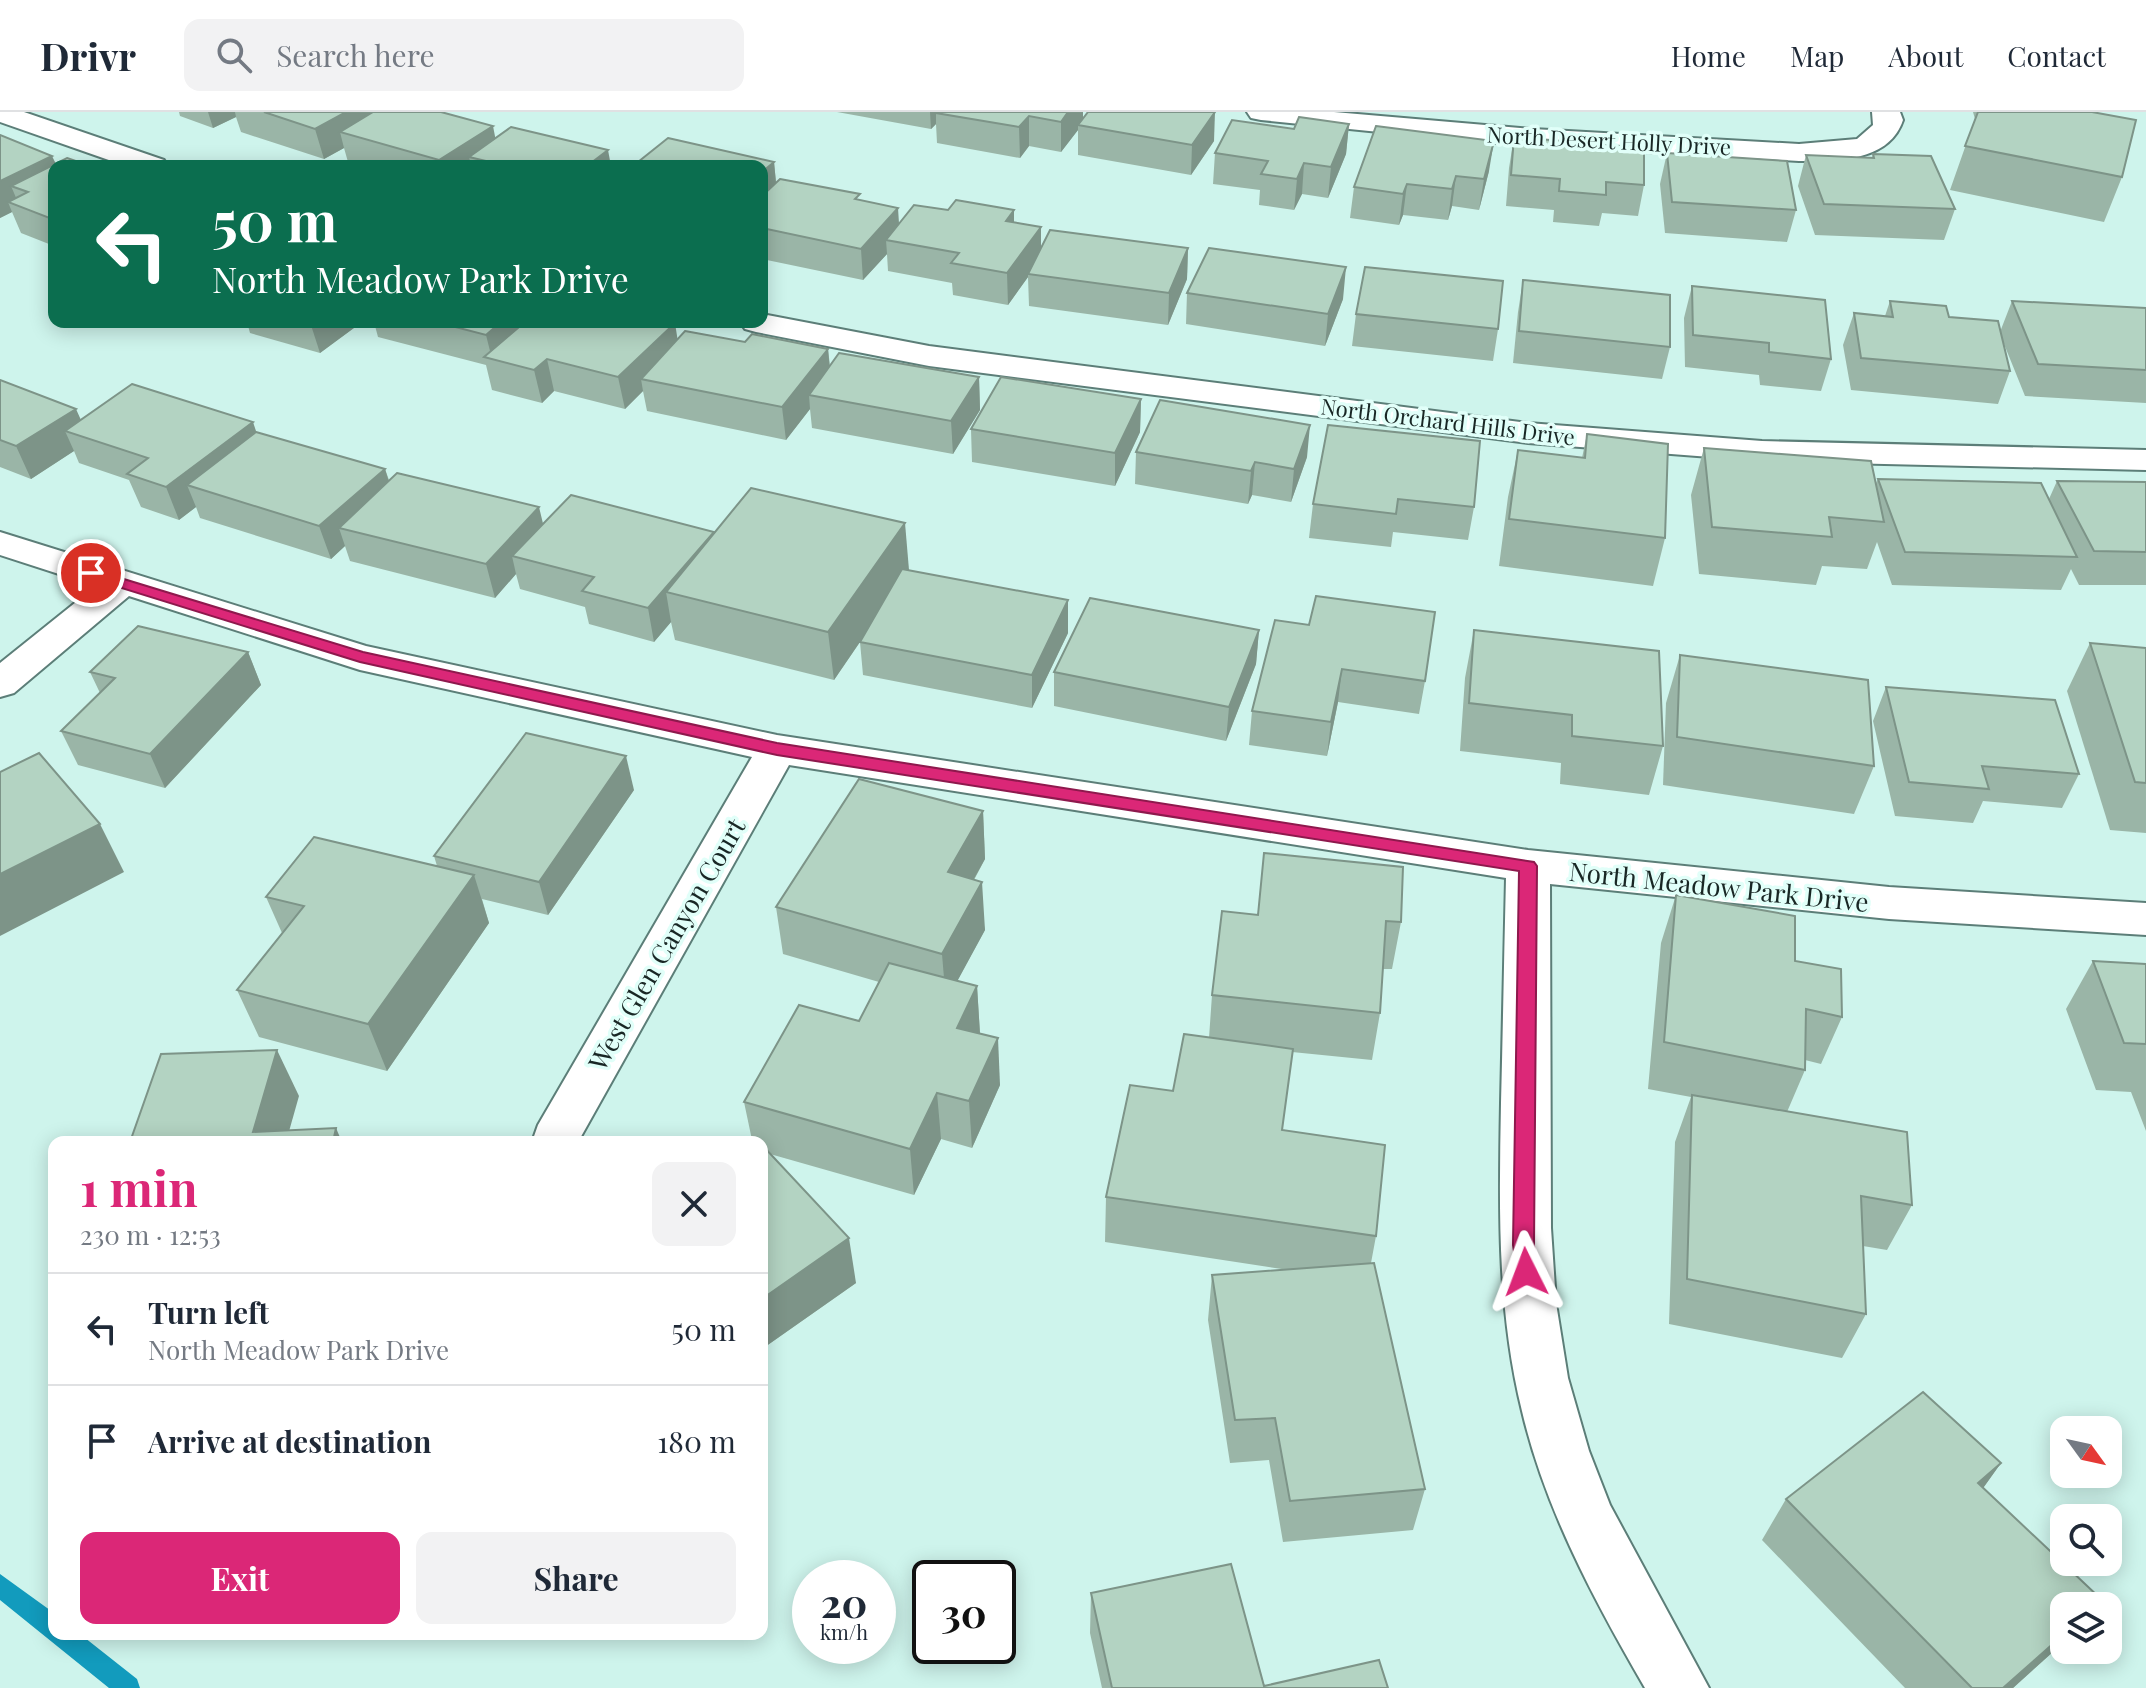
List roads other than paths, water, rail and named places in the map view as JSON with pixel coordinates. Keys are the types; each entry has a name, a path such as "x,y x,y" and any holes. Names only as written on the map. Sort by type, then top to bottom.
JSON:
{"street":[{"name":"North Desert Holly Drive","path":"1261,112 1349,123 1637,143 1820,151 1863,146 1878,139 1889,120 1886,112"},
{"path":"0,113 137,160"},
{"name":"North Orchard Hills Drive","path":"768,324 929,356 1528,433 1762,451 2146,460"},
{"name":"North Meadow Park Drive","path":"0,543 121,584 360,657 777,749 1528,866 1889,903 2146,919"},
{"path":"0,684 121,584"},
{"name":"West Glen Canyon Court","path":"557,1136 777,749"},
{"path":"1528,866 1523,1245 1531,1326 1550,1415 1582,1506 1628,1602 1679,1688"}],"waterway":[{"path":"0,1585 48,1623"},
{"path":"68,1640 128,1688"}]}
